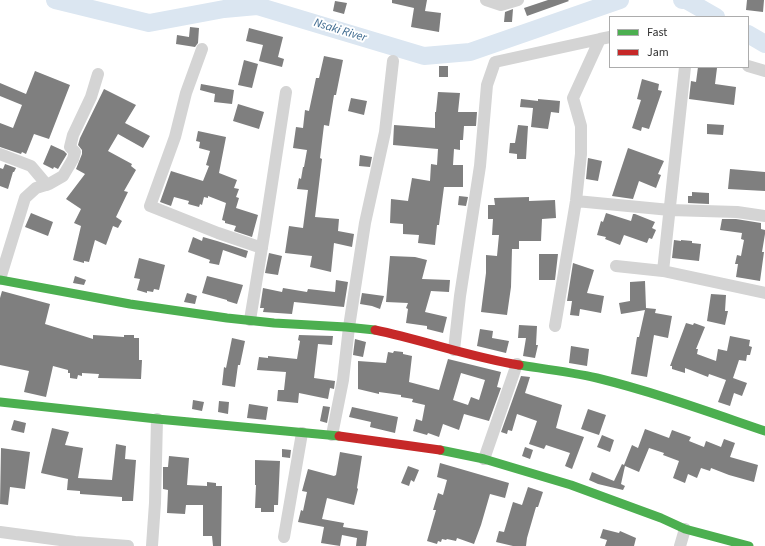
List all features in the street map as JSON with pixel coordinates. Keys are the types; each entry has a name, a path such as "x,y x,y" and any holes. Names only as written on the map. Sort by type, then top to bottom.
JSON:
{"street":[{"path":"486,0 501,5 518,0"},
{"path":"555,326 576,201 581,154 581,126 573,98 605,38"},
{"path":"454,350 460,296 480,166 487,85 495,62 605,38"},
{"path":"202,49 186,94 175,137 150,206 218,233 262,248"},
{"path":"332,435 343,380 349,327 365,223 385,132 393,61"},
{"path":"749,66 765,71"},
{"path":"663,271 685,68"},
{"path":"98,74 91,97 73,135 70,148 75,152 73,159 63,176 36,188 25,198 0,279 119,302 204,315 349,327 398,334 492,361 595,378 656,395 765,431"},
{"path":"250,320 286,92"},
{"path":"0,154 31,166 47,184"},
{"path":"576,201 670,210 737,212 765,216"},
{"path":"616,266 663,271 765,293"},
{"path":"484,459 517,364"},
{"path":"0,402 157,419 332,435 444,451 484,459 571,485 661,518 686,529 749,546"},
{"path":"152,546 155,503 157,419"},
{"path":"284,537 302,433"},
{"path":"680,546 686,529"},
{"path":"0,532 75,542 128,546"}],"building":[{"path":"392,0 427,0 425,11 441,13 439,32 411,27 414,8 392,3"},
{"path":"548,0 569,1 527,16 524,8"},
{"path":"747,0 764,0 763,12 746,10"},
{"path":"335,1 347,3 344,14 333,11"},
{"path":"513,9 512,22 504,22 505,12"},
{"path":"190,27 199,28 198,43 195,47 176,44 177,35 189,37"},
{"path":"249,28 283,37 278,57 284,59 282,67 259,61 263,45 246,41"},
{"path":"324,56 343,60 336,95 334,95 329,126 324,125 320,158 322,159 315,217 339,219 338,231 354,234 352,247 334,243 331,272 310,267 312,256 285,253 289,226 303,228 308,190 297,189 299,178 301,179 307,150 293,148 296,127 303,128 305,110 309,111 316,78 319,78"},
{"path":"244,60 258,64 252,88 238,85"},
{"path":"439,66 448,66 448,77 439,77"},
{"path":"698,68 717,68 715,84 736,87 734,105 689,99 691,81 696,82"},
{"path":"35,71 70,85 49,139 34,134 26,154 22,152 21,154 0,147 0,123 13,128 22,105 0,96 0,83 26,94"},
{"path":"642,79 659,84 658,90 662,91 649,129 642,127 641,131 632,128 641,100 637,99"},
{"path":"201,84 234,90 232,104 214,102 215,94 200,90"},
{"path":"104,89 136,105 125,123 150,136 143,148 118,134 108,151 132,164 131,166 136,170 124,191 128,192 116,217 122,221 118,228 113,226 106,245 95,240 89,262 84,261 84,263 73,260 81,226 74,223 81,209 66,199 85,174 76,169 82,154 82,150 78,145"},
{"path":"438,92 460,93 458,112 477,112 476,126 464,126 463,140 460,140 460,150 454,149 453,165 463,165 463,187 444,187 435,245 418,243 419,235 403,234 403,224 390,223 391,199 408,201 412,178 430,181 431,164 437,165 438,149 393,145 394,125 435,128 435,112"},
{"path":"351,98 367,101 364,115 348,111"},
{"path":"521,99 560,101 559,113 551,112 548,129 531,127 533,108 520,107"},
{"path":"238,104 264,112 259,129 233,121"},
{"path":"707,124 724,125 723,135 707,134"},
{"path":"518,125 528,126 526,159 517,159 517,154 509,153 510,143 515,143"},
{"path":"198,131 226,137 219,173 237,180 234,188 239,189 236,197 239,198 236,208 258,215 252,237 234,231 236,226 225,223 225,221 222,220 226,203 208,196 208,198 204,197 202,205 200,204 199,207 188,204 189,201 174,197 171,206 160,202 171,171 203,181 209,166 206,165 210,151 199,148 200,142 196,141"},
{"path":"51,145 67,154 58,169 54,167 53,169 43,164"},
{"path":"628,148 664,161 658,174 661,175 656,188 639,181 633,199 612,196"},
{"path":"360,155 372,157 370,167 359,166"},
{"path":"588,158 602,161 598,181 586,179"},
{"path":"5,164 16,168 13,172 8,189 0,186 0,168 3,169"},
{"path":"730,169 765,172 765,191 728,189"},
{"path":"692,192 709,193 709,204 688,203 688,196 692,196"},
{"path":"459,196 468,197 466,206 458,205"},
{"path":"529,197 529,201 555,200 556,218 542,219 541,241 519,241 519,249 512,249 511,287 507,315 481,312 486,273 486,255 497,256 499,235 492,235 493,219 488,219 488,205 495,205 494,198"},
{"path":"31,213 53,222 48,236 25,227"},
{"path":"606,213 631,221 633,214 635,214 655,222 652,228 656,230 652,239 649,238 647,243 624,235 620,245 605,239 606,237 597,235 601,221 603,222"},
{"path":"722,219 736,219 761,223 761,229 765,230 765,234 760,281 736,277 738,264 735,264 737,255 741,256 744,240 741,239 742,233 720,230"},
{"path":"193,237 202,241 203,237 248,251 246,258 223,250 219,265 209,263 210,260 188,252"},
{"path":"674,240 692,241 692,243 701,244 699,261 672,258"},
{"path":"269,253 282,256 278,275 265,273"},
{"path":"539,254 558,254 555,280 539,280"},
{"path":"390,256 415,257 427,260 422,279 450,280 449,292 431,291 425,312 447,317 443,333 427,329 427,326 406,323 408,309 406,308 408,303 386,302"},
{"path":"139,258 165,265 159,290 154,289 153,292 147,291 147,293 137,290 140,279 134,278"},
{"path":"573,263 594,270 587,293 604,296 601,313 580,309 579,316 570,315 572,301 567,301"},
{"path":"75,276 86,280 84,285 73,283"},
{"path":"207,276 243,285 237,304 202,293"},
{"path":"336,280 348,282 344,307 294,302 292,314 263,312 264,308 260,308 263,288 282,292 283,288 307,292 308,289 335,292"},
{"path":"645,281 646,308 656,309 655,313 672,316 668,338 654,335 647,377 631,374 637,337 639,337 645,310 621,314 619,303 630,301 630,282"},
{"path":"2,291 50,304 45,324 93,339 93,335 124,337 124,335 134,335 134,338 139,338 139,360 142,360 141,379 98,378 99,374 82,373 82,376 78,375 77,379 70,378 70,373 68,373 68,370 53,366 46,397 24,392 29,371 0,365 0,298"},
{"path":"187,293 197,296 195,304 184,302"},
{"path":"362,293 384,296 380,309 360,304"},
{"path":"711,294 726,295 725,311 728,311 725,325 707,321"},
{"path":"686,323 693,325 694,323 705,327 696,349 698,349 697,354 716,361 718,349 727,351 730,336 750,340 749,346 752,347 750,355 747,355 746,361 739,360 733,378 747,383 742,396 734,393 730,406 718,402 726,380 709,374 708,377 685,368 685,373 672,369 672,366 670,366"},
{"path":"519,325 537,326 536,345 538,345 535,358 523,356 526,338 518,338"},
{"path":"480,329 493,331 492,338 509,341 506,353 477,346"},
{"path":"299,335 333,336 332,345 318,344 314,378 335,381 334,389 330,388 328,399 299,393 298,403 277,401 278,390 284,390 286,372 257,370 259,357 268,358 268,356 297,359 300,341 298,340"},
{"path":"232,338 245,341 240,365 238,365 235,387 222,385 224,367 226,368"},
{"path":"355,339 366,342 363,357 353,355"},
{"path":"571,346 589,349 587,366 569,363"},
{"path":"394,351 403,352 403,354 412,356 409,382 439,390 448,359 501,372 497,387 501,388 489,421 464,414 459,430 443,424 439,437 428,433 427,435 413,431 416,419 422,421 425,405 412,402 413,399 401,397 401,395 379,392 379,394 358,389 358,361 386,363 388,352 393,353","holes":["461,373 485,380 479,400 471,397 468,405 453,400"]},
{"path":"521,376 530,377 525,393 562,405 556,428 584,437 572,469 565,466 570,453 546,445 544,449 529,444 537,421 517,414 512,431 508,430 507,434 501,432"},
{"path":"193,400 204,402 202,411 192,409"},
{"path":"219,401 229,402 228,414 218,412"},
{"path":"249,404 268,407 266,420 247,418"},
{"path":"323,406 330,407 327,423 320,421"},
{"path":"352,407 398,417 395,433 370,427 371,422 349,417"},
{"path":"588,409 606,415 599,435 581,429"},
{"path":"14,420 26,423 24,433 11,430"},
{"path":"52,428 69,432 65,445 83,448 78,478 112,480 116,444 126,446 125,459 136,460 133,501 122,501 122,497 80,494 80,491 67,490 68,479 41,473"},
{"path":"645,429 669,438 672,430 691,437 689,441 704,447 706,441 721,447 724,439 735,443 730,457 758,465 754,482 711,468 710,471 701,468 697,478 688,474 685,483 673,478 679,461 663,455 664,453 649,448 639,472 625,466 621,484 625,486 623,490 598,484 589,480 592,472 614,481 622,464 624,465 632,445 638,448"},
{"path":"602,435 614,440 610,452 597,447"},
{"path":"525,447 533,450 530,459 522,456"},
{"path":"1,448 30,452 25,489 10,487 8,505 0,504"},
{"path":"282,449 291,450 290,458 282,457"},
{"path":"340,452 362,456 358,489 354,505 327,498 322,519 344,523 343,527 368,531 366,546 356,546 357,538 342,535 340,546 321,543 324,527 298,522 301,510 303,511 307,492 302,491 308,469 334,476 336,475"},
{"path":"169,456 189,458 187,485 207,486 207,482 216,483 216,486 222,486 221,546 213,546 212,536 203,536 203,505 186,505 185,514 167,513 168,490 163,489 163,467 168,467"},
{"path":"255,460 280,461 278,505 274,505 274,512 261,512 261,508 255,508"},
{"path":"440,463 509,483 505,498 490,494 474,544 457,538 456,541 442,539 441,542 438,541 437,544 427,541 436,510 433,510 438,493 443,495 447,480 437,477"},
{"path":"408,466 419,470 414,482 411,480 409,486 401,483"},
{"path":"528,487 543,492 538,507 536,507 526,546 513,546 496,542 499,531 504,532 513,502 522,505"},
{"path":"603,529 619,533 620,531 636,538 634,546 605,546 607,540 600,538"}],"waterway":[{"name":"Nsaki River","path":"55,0 149,23 224,9 257,6 424,56 470,52 620,0"},
{"name":"Nsaki River","path":"682,0 686,0 714,16"},
{"name":"Nsaki River","path":"749,35 765,44"}],"traffic: fast":[{"path":"0,280 130,304 227,318 375,330"},
{"path":"519,365 597,378 681,403 765,431"},
{"path":"0,402 157,419 339,436"},
{"path":"440,450 484,459 571,485 661,518 685,529 749,546"}],"traffic: jam":[{"path":"375,330 483,358 519,365"},
{"path":"339,436 440,450"}]}
